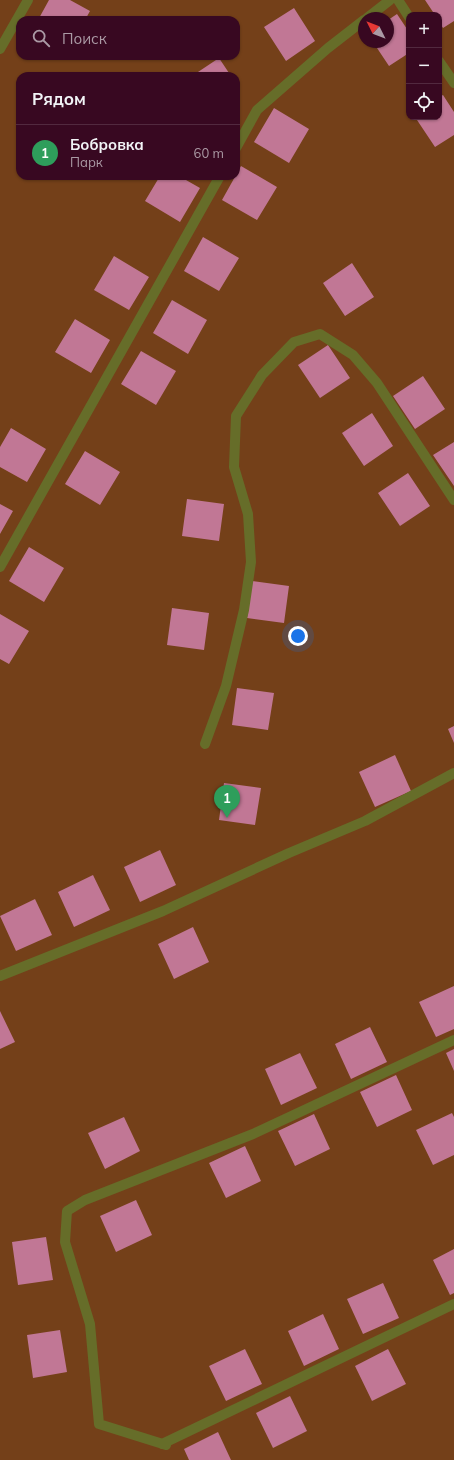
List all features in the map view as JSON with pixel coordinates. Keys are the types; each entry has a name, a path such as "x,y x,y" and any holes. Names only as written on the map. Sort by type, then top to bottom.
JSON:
{"street":[{"path":"19,16 28,0"},
{"path":"375,12 390,0"},
{"path":"398,0 406,12"},
{"path":"0,49 16,21"},
{"path":"240,141 257,110 328,48 358,25"},
{"path":"442,65 454,83"},
{"path":"0,567 218,180"},
{"path":"205,744 226,686 244,610 251,562 248,514 234,467 236,416 262,375 294,342 320,334 353,355 377,383 454,500"},
{"path":"0,976 163,911 289,853 365,821 454,773"},
{"path":"454,1040 254,1134 85,1200 67,1211 65,1242 90,1324 99,1424 164,1444 454,1304"}],"shaded area":[{"path":"0,0 454,0 454,1460 0,1460"}],"building":[{"path":"49,0 70,0 90,11 87,16 40,16"},
{"path":"425,0 454,0 454,21 443,28 442,12 433,12"},
{"path":"294,8 315,41 286,61 264,27"},
{"path":"397,14 406,28 406,55 389,66 377,48 394,48 394,16"},
{"path":"216,60 220,60 228,72 198,72"},
{"path":"442,96 454,112 454,135 435,147 417,120 442,120"},
{"path":"274,108 309,129 289,163 254,142"},
{"path":"241,166 277,187 257,220 222,200 233,180 240,180"},
{"path":"158,180 186,180 200,188 180,222 145,201"},
{"path":"203,237 239,258 219,291 184,271"},
{"path":"114,256 149,277 129,310 94,290"},
{"path":"352,263 374,297 345,316 323,283"},
{"path":"172,300 207,320 188,354 153,333"},
{"path":"75,319 110,340 91,373 55,352"},
{"path":"328,345 350,378 320,398 298,365"},
{"path":"141,351 176,371 156,405 121,384"},
{"path":"423,376 445,409 415,429 393,396"},
{"path":"372,413 393,446 364,466 342,433"},
{"path":"11,428 46,449 27,482 0,467 0,447"},
{"path":"454,442 454,486 433,455"},
{"path":"85,451 120,472 100,505 65,484"},
{"path":"408,473 430,506 400,526 378,493"},
{"path":"187,499 224,504 219,541 182,536"},
{"path":"0,504 13,511 0,534"},
{"path":"29,547 64,568 44,602 9,581"},
{"path":"252,581 289,586 284,623 247,618"},
{"path":"172,608 209,613 204,650 167,645"},
{"path":"0,614 29,631 9,664 0,659"},
{"path":"237,688 274,693 268,730 232,725"},
{"path":"454,726 454,743 448,729"},
{"path":"395,755 411,791 375,807 359,772"},
{"path":"224,783 261,788 255,825 219,820"},
{"path":"160,850 176,885 140,902 124,867"},
{"path":"93,875 110,910 74,927 58,892"},
{"path":"35,899 52,935 16,951 0,916"},
{"path":"193,927 209,962 174,979 158,944"},
{"path":"454,986 454,1029 436,1037 419,1002"},
{"path":"0,1011 15,1042 0,1049"},
{"path":"370,1027 387,1062 351,1079 335,1044"},
{"path":"454,1049 454,1071 446,1053"},
{"path":"300,1053 317,1088 281,1105 265,1069"},
{"path":"396,1075 412,1110 377,1127 360,1092"},
{"path":"452,1113 454,1117 454,1155 433,1165 416,1130"},
{"path":"314,1114 330,1149 295,1166 278,1131"},
{"path":"124,1117 140,1151 105,1169 88,1133"},
{"path":"245,1146 261,1181 226,1198 209,1163"},
{"path":"136,1200 152,1235 116,1252 100,1216"},
{"path":"46,1237 53,1280 18,1285 12,1242"},
{"path":"454,1249 454,1293 450,1295 433,1260"},
{"path":"383,1283 399,1318 363,1334 347,1299"},
{"path":"323,1314 339,1349 304,1366 288,1331"},
{"path":"60,1330 67,1372 33,1378 27,1335"},
{"path":"245,1349 262,1384 226,1401 209,1366"},
{"path":"388,1349 406,1384 372,1401 355,1366"},
{"path":"290,1396 307,1431 273,1448 256,1413"},
{"path":"218,1432 231,1460 189,1460 184,1449"}],"place":[{"name":"Бобровка","path":"227,818"}]}
